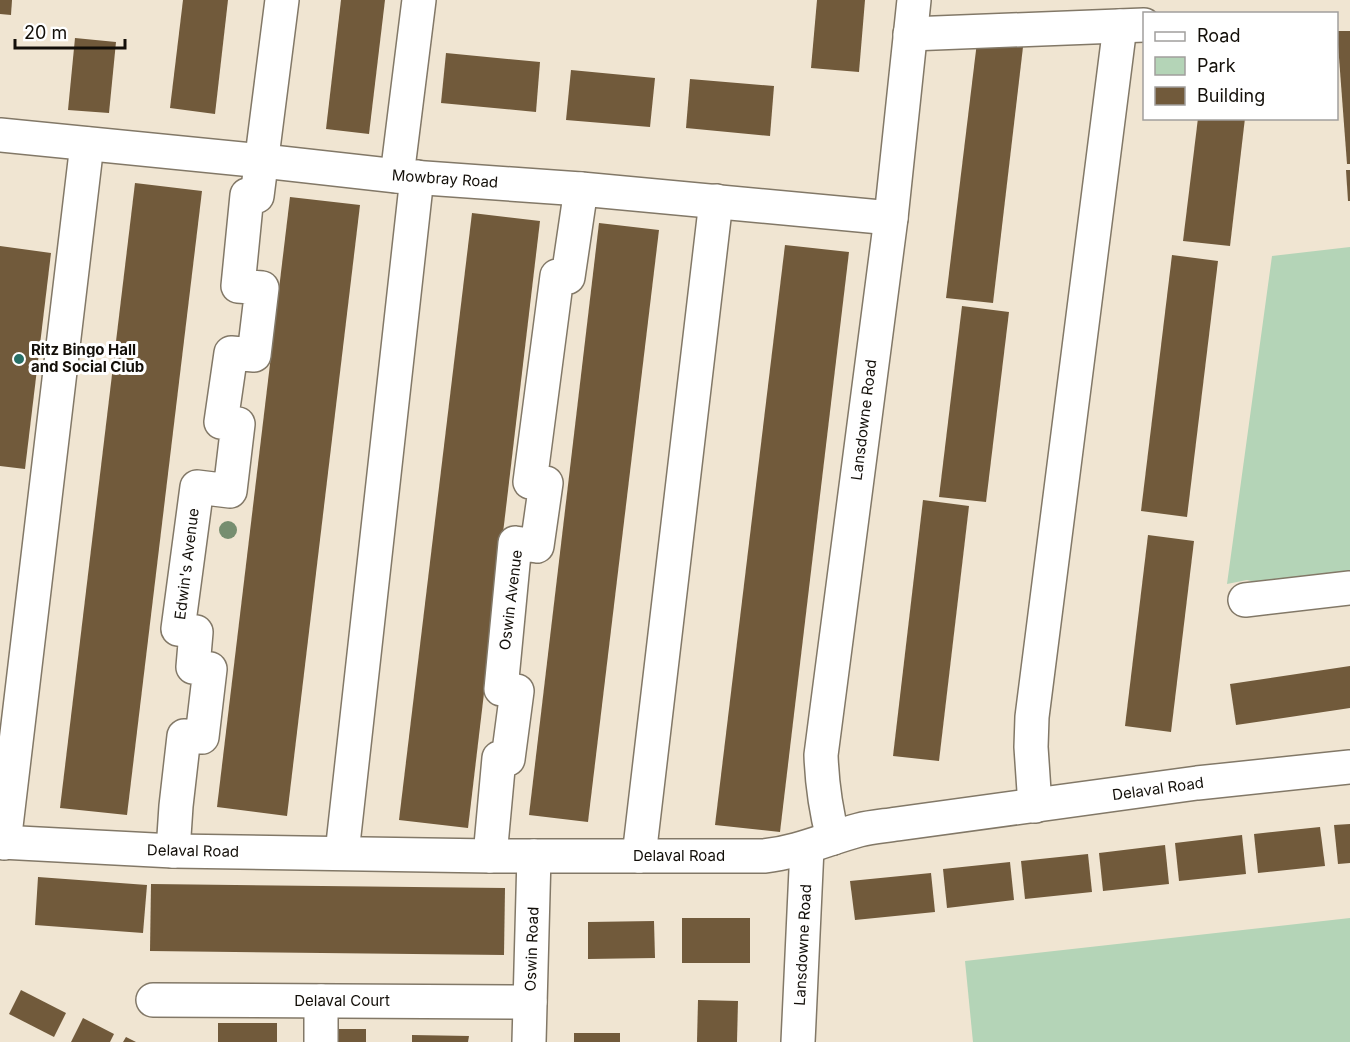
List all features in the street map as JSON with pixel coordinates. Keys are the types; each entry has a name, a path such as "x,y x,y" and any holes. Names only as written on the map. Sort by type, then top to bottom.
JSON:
{"street":[{"path":"263,161 282,0"},
{"path":"342,854 407,176 419,0"},
{"name":"Lansdowne Road","path":"798,1042 820,843 828,818 822,784 821,755 891,218 914,0"},
{"path":"910,34 1132,26 1032,717 1031,747 1035,806"},
{"name":"Mowbray Road","path":"0,135 407,176 581,189 891,218"},
{"path":"2,842 87,144"},
{"name":"Edwin's Avenue","path":"173,851 184,736 202,737 210,669 193,667 196,632 178,629 196,487 230,491 238,424 222,422 231,353 254,355 262,288 238,286 247,195 257,196 263,161"},
{"name":"Oswin Avenue","path":"490,856 499,758 508,759 517,691 501,689 515,543 537,546 546,483 530,482 557,276 568,277 581,189"},
{"path":"639,856 716,201"},
{"path":"1245,600 1350,588"},
{"name":"Delaval Road","path":"2,842 173,851 490,856 764,856 784,854 861,829 1197,783 1350,767"},
{"name":"Oswin Road","path":"529,1042 534,856"},
{"name":"Delaval Court","path":"153,1000 530,1002"},
{"path":"321,1001 321,1042"}],"green space":[{"path":"1350,247 1350,573 1263,584 1247,580 1227,584 1272,256"},
{"path":"1350,918 1350,1042 973,1042 965,961"}],"building":[{"path":"0,0 12,0 11,15 0,14"},
{"path":"183,0 228,0 215,114 170,108"},
{"path":"341,0 385,0 369,134 326,129"},
{"path":"817,0 865,0 859,72 811,68"},
{"path":"1338,31 1350,31 1350,164 1347,164"},
{"path":"75,38 116,42 109,113 68,110"},
{"path":"977,42 1023,47 993,303 946,298"},
{"path":"446,53 540,62 536,112 441,103"},
{"path":"571,70 655,78 650,127 566,120"},
{"path":"690,79 774,86 770,136 686,128"},
{"path":"1198,120 1245,120 1230,246 1183,241"},
{"path":"1346,170 1350,170 1350,201 1348,201"},
{"path":"135,183 202,191 127,815 60,808"},
{"path":"290,197 360,205 287,816 217,807"},
{"path":"472,213 540,221 468,828 399,820"},
{"path":"599,223 659,230 588,822 529,815"},
{"path":"785,245 849,252 780,832 715,825"},
{"name":"Ritz Bingo Hall and Social Club","path":"0,246 51,253 25,469 0,466"},
{"path":"1172,255 1218,261 1187,517 1141,511"},
{"path":"962,306 1009,312 986,502 939,497"},
{"path":"923,500 969,506 939,761 893,756"},
{"path":"1148,535 1194,541 1171,732 1125,726"},
{"path":"1350,666 1350,708 1236,725 1230,684"},
{"path":"1350,824 1350,863 1338,864 1334,825"},
{"path":"1320,827 1325,866 1258,873 1254,834"},
{"path":"1242,835 1246,874 1179,881 1175,843"},
{"path":"1165,845 1169,884 1103,891 1099,853"},
{"path":"1088,854 1092,892 1025,899 1021,861"},
{"path":"1010,862 1014,900 947,908 943,869"},
{"path":"931,873 935,912 855,920 850,881"},
{"path":"38,877 147,885 143,933 35,925"},
{"path":"151,884 505,888 504,955 150,951"},
{"path":"682,918 750,918 750,963 682,963"},
{"path":"654,921 655,958 588,959 588,922"},
{"path":"21,990 66,1013 54,1037 9,1014"},
{"path":"698,1000 738,1001 737,1042 697,1042"},
{"path":"83,1018 114,1034 110,1042 71,1042"},
{"path":"218,1023 277,1023 277,1042 218,1042"},
{"path":"337,1029 366,1029 366,1042 337,1042"},
{"path":"574,1033 620,1033 620,1042 574,1042"},
{"path":"412,1035 469,1036 468,1042 412,1042"},
{"path":"126,1037 136,1042 123,1042"}],"place":[{"name":"Ritz Bingo Hall and Social Club","path":"19,359"}]}
